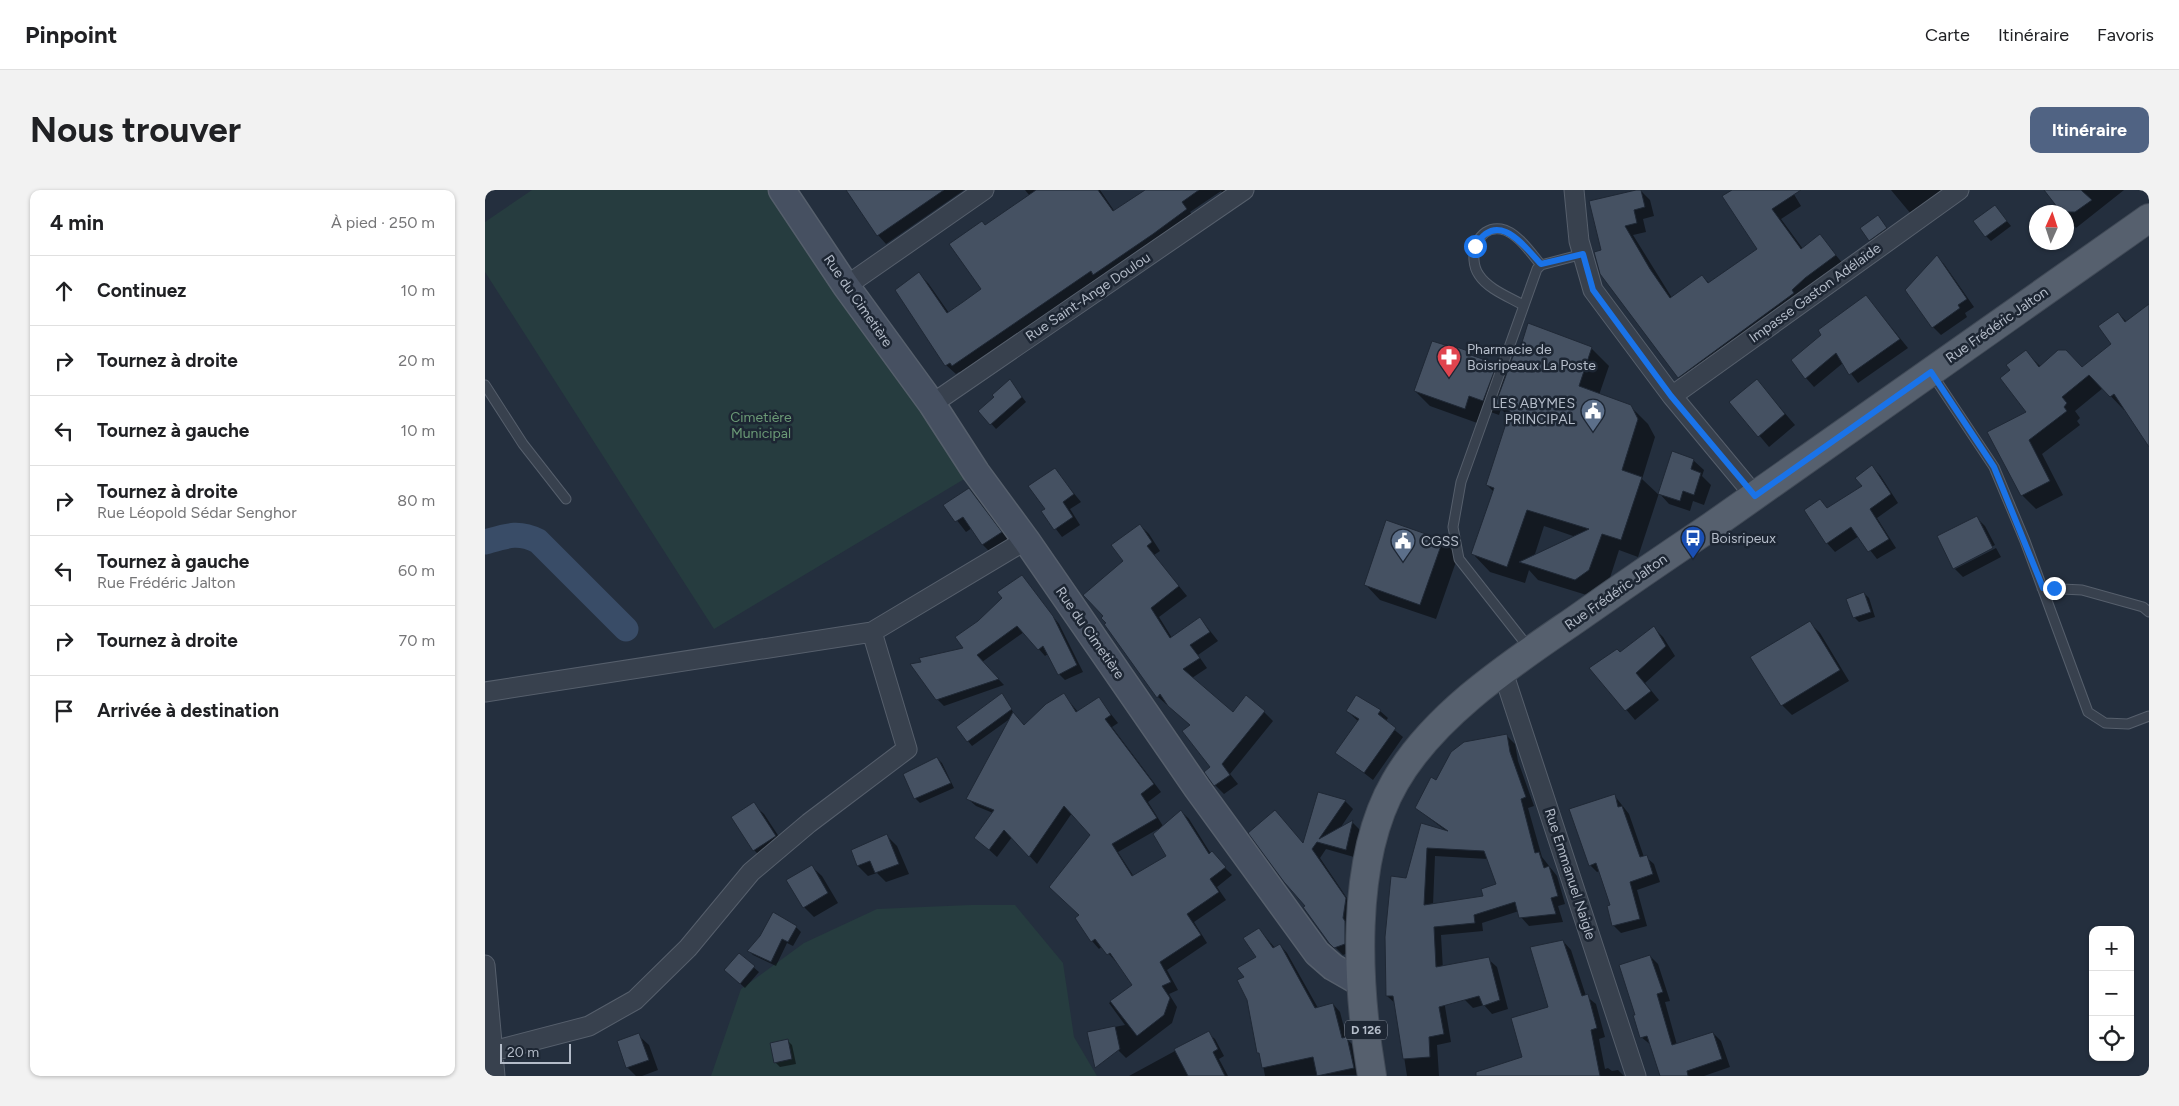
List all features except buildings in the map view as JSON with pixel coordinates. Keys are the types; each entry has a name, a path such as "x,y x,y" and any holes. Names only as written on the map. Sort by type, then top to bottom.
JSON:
{"main road":[{"name":"Rue Frédéric Jalton","path":"1361,983 1364,877 1376,821 1394,783 1414,752 1446,719 1531,650 1755,496 2149,218"},
{"name":"D 126","path":"1361,983 1372,1076"}],"street":[{"name":"Rue du Cimetière","path":"782,190 1197,788 1317,953 1333,967 1361,983"},
{"path":"847,286 984,190"},
{"name":"Rue Saint-Ange Doulou","path":"932,404 1245,190"},
{"path":"1574,190 1579,241 1593,290 1671,396 1755,496"},
{"name":"Impasse Gaston Adélaïde","path":"1671,396 1959,190"},
{"path":"485,692 872,632 1026,540"},
{"path":"493,1051 589,1026 635,1000 688,948 751,872 809,823 907,750 872,632"},
{"name":"Rue Emmanuel Naigle","path":"1503,672 1636,1076"},
{"path":"485,965 495,1076"}],"lane":[{"path":"1523,305 1496,290 1478,274 1474,258 1475,246 1481,236 1491,230 1501,229 1514,235 1541,264"},
{"path":"1531,650 1459,559 1453,527 1461,482 1537,269 1541,264 1583,254"},
{"path":"1931,372 1994,467 2043,588 2088,712 2105,723 2128,724 2149,716"},
{"path":"485,385 523,444 566,499"},
{"path":"2043,588 2082,590 2143,607 2149,612"}],"green space":[{"name":"Cimetière Municipal","path":"532,190 782,190 976,472 714,629 485,272 485,222"},
{"path":"1015,905 1063,963 1074,1037 1097,1076 711,1076 741,989 804,943 877,909"}],"waterway":[{"path":"485,542 506,536 518,535 538,541 626,629"}],"place":[{"name":"Pharmacie de Boisripeaux La Poste","path":"1449,378"},
{"name":"LES ABYMES PRINCIPAL","path":"1593,432"},
{"name":"Boisripeux","path":"1693,559"},
{"name":"CGSS","path":"1403,562"}],"route":[{"path":"1475,246 1481,236 1491,230 1501,229 1514,235 1541,264 1583,254 1593,290 1671,396 1755,496 1931,372 1994,467 2043,588 2054,588"}]}
